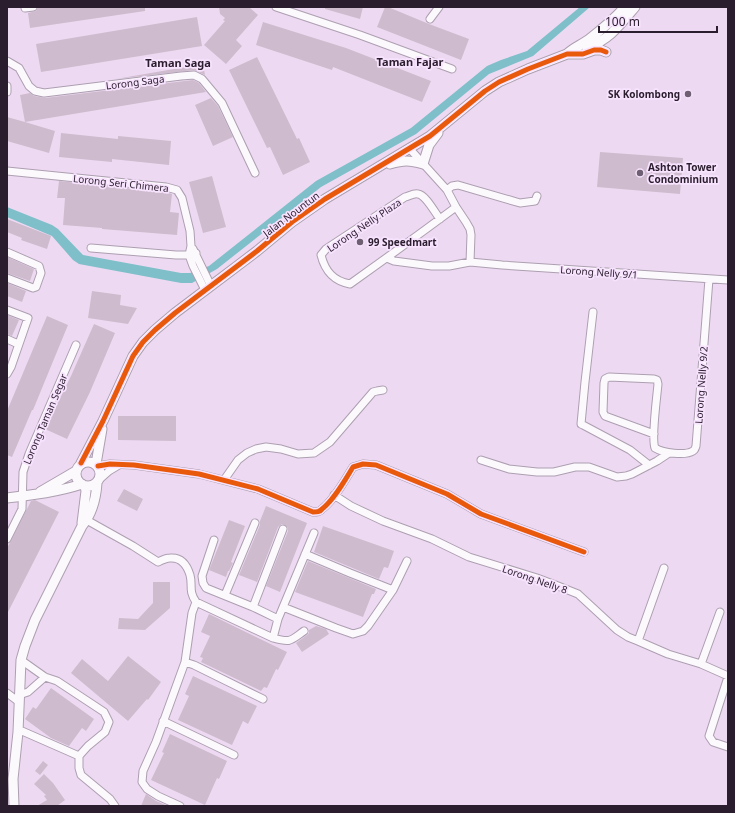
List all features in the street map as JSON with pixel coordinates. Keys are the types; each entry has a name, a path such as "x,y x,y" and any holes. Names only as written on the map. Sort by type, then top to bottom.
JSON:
{"street":[{"path":"25,8 33,7"},
{"path":"276,7 360,34 452,69"},
{"path":"430,18 439,7"},
{"path":"579,54 582,50 604,40 618,27 635,7"},
{"name":"Jalan Nountun","path":"79,467 103,421 133,356 143,342 155,330 292,222 325,199 430,136 474,99 499,82 567,54 583,54 594,50 606,52 603,36 624,14 624,8"},
{"name":"Jalan Nountun","path":"567,54 571,49 580,45 606,26 624,8"},
{"name":"Lorong Saga","path":"7,61 19,68 29,86 35,91 44,93 181,76 194,75 202,78 222,103 255,173"},
{"path":"7,86 7,92"},
{"path":"423,164 429,145 447,123"},
{"path":"409,148 447,190 456,208 470,229 470,262"},
{"path":"379,167 405,160 423,164"},
{"name":"Lorong Seri Chimera","path":"7,172 166,186 177,190 182,198 190,231 192,254"},
{"path":"447,190 452,186 458,185 520,203 535,200 537,196"},
{"name":"Lorong Nelly Plaza","path":"387,258 350,284 342,283 332,276 323,264 321,254 326,249 405,197 413,194 418,194 425,197 440,219"},
{"path":"387,258 456,208"},
{"path":"91,248 176,255 192,254 208,288"},
{"path":"7,252 39,266 41,273 36,287 33,288 7,278"},
{"name":"Lorong Nelly 9/1","path":"387,258 399,262 438,266 448,266 470,262 728,280"},
{"name":"Lorong Nelly 9/2","path":"654,434 655,448 669,453 691,452 695,450 709,279"},
{"path":"7,310 28,318 11,367 7,374"},
{"path":"593,312 581,424 630,450 649,465"},
{"path":"7,339 18,344"},
{"name":"Lorong Taman Segar","path":"7,539 22,509 23,472 76,345"},
{"path":"609,377 657,380 658,384 654,434 605,416 603,412 605,379 609,377"},
{"path":"224,480 238,460 247,453 256,449 266,447 281,449 298,454 314,454 330,442 373,392 384,390"},
{"name":"Jalan Nountun","path":"14,806 13,779 18,732 21,660 35,620 95,501 101,472 97,465 103,421"},
{"path":"481,460 509,469 554,472 589,467 617,476 626,476 657,462 669,453"},
{"path":"36,494 89,461 97,465 134,465 199,474 258,489 316,512 321,510 329,503 353,467 363,464 376,465 447,494 481,514 584,552"},
{"path":"7,498 84,485 89,486 119,465"},
{"path":"79,467 77,479 84,485 86,491 84,521 133,546 158,562 169,558 178,559 183,562 187,567 190,576 191,595 196,602 273,638 285,642 304,631"},
{"name":"Lorong Nelly 8","path":"334,495 351,506 384,521 432,539 469,557 537,578 578,594 617,630 628,637 668,654 701,664 728,677"},
{"path":"225,595 255,523"},
{"path":"253,607 283,529"},
{"path":"273,638 278,619 314,533"},
{"path":"214,540 202,576 206,588 278,619"},
{"path":"305,554 393,590"},
{"path":"283,607 353,634 363,631 393,590 407,561"},
{"path":"638,641 664,568"},
{"path":"180,806 147,790 142,782 144,771 185,662 192,613 196,602"},
{"path":"701,664 720,612"},
{"path":"21,660 45,677 57,681 104,712 109,722 105,732 88,746 79,756 79,768 81,775 110,799 116,806"},
{"path":"185,662 263,699"},
{"path":"7,693 19,699 45,677"},
{"path":"728,677 709,736 713,742 728,747"},
{"path":"163,721 234,755"},
{"path":"18,732 22,731 79,756"}],"shaded area":[{"path":"580,7 590,7 533,56 489,74 416,134 321,187 217,269 192,283 181,283 79,264 73,260 52,236 7,217 7,207 52,225 58,229 83,255 181,273 190,273 209,266 316,181 411,128 487,66 527,51"}],"building":[{"path":"38,7 145,7 145,11 30,28 28,13 36,11"},
{"path":"219,7 249,7 258,15 236,40 242,46 226,64 204,45 225,21 223,20 225,18 220,14"},
{"path":"325,7 363,7 360,19 325,9"},
{"path":"385,7 469,39 461,60 377,27"},
{"path":"197,17 202,46 41,72 36,44"},
{"path":"263,22 346,48 431,81 422,102 333,67 332,70 256,45"},
{"path":"257,57 297,139 299,138 310,162 283,175 270,147 267,148 229,70"},
{"path":"203,64 205,75 194,70 116,79"},
{"path":"193,80 199,83 206,92 25,122 20,95 30,93 34,96 45,98"},
{"path":"211,98 218,106 233,137 213,146 195,105"},
{"path":"7,117 55,131 49,153 7,141"},
{"path":"61,133 118,139 118,136 171,141 169,165 112,159 112,162 59,157"},
{"name":"Ashton Tower Condominium","path":"600,152 683,158 680,194 597,187"},
{"path":"212,176 226,227 203,233 189,182"},
{"path":"59,181 172,194 170,212 179,213 177,235 63,225 65,198 57,198"},
{"path":"7,219 51,236 47,249 21,240 22,238 7,232"},
{"path":"7,257 34,269 30,281 7,273"},
{"path":"7,283 26,291 22,302 7,296"},
{"path":"92,291 121,295 120,305 137,308 128,324 88,318"},
{"path":"7,315 19,320 12,336 7,334"},
{"path":"47,316 68,325 12,457 7,455 7,411"},
{"path":"94,324 115,333 90,392 67,439 45,429"},
{"path":"118,416 176,416 176,441 118,440"},
{"path":"124,489 143,499 137,511 117,501"},
{"path":"35,500 59,512 7,614 7,548 31,501"},
{"path":"266,506 307,523 280,592 266,586 288,531 288,528 285,525 282,524 278,527 257,582 239,575 260,525 260,521"},
{"path":"229,520 245,526 231,562 233,563 226,577 209,570"},
{"path":"323,526 394,551 388,568 384,567 379,579 314,552"},
{"path":"308,561 376,589 374,594 372,594 363,617 295,592"},
{"path":"153,582 170,582 170,608 145,630 118,629 119,618 138,619 153,603"},
{"path":"209,614 287,652 278,670 276,669 267,688 264,687 261,691 201,662 203,658 200,657 210,636 201,632"},
{"path":"316,626 326,629 329,634 302,652 296,643 309,633 309,630"},
{"path":"128,656 161,682 148,700 147,699 128,721 71,673 82,659 108,681"},
{"path":"193,676 257,706 248,724 243,721 232,745 178,720 189,696 185,694"},
{"path":"51,688 94,719 86,731 82,728 69,746 51,738 25,719 33,707 36,709"},
{"path":"170,734 227,761 219,779 217,778 205,805 151,780 164,753 162,752"},
{"path":"43,761 48,765 40,775 35,771"},
{"path":"44,774 53,783 65,800 57,806 37,806 47,800 44,796 46,795 34,784"},
{"path":"146,794 156,801 168,806 141,806"}],"cycle path":[{"path":"81,463 103,421 133,356 143,342 175,313 257,251 292,222 325,199 430,136 485,91 499,82 567,54 583,54 594,50 606,52"},
{"path":"98,466 110,464 134,465 199,474 258,489 313,512 317,512 331,500 353,467 363,464 376,465 447,494 481,514 584,552"}],"place":[{"name":"SK Kolombong","path":"688,94"},
{"name":"Ashton Tower Condominium","path":"640,173"},
{"name":"99 Speedmart","path":"360,242"}],"district":[{"name":"Taman Fajar","path":"410,62"},
{"name":"Taman Saga","path":"178,63"}]}
